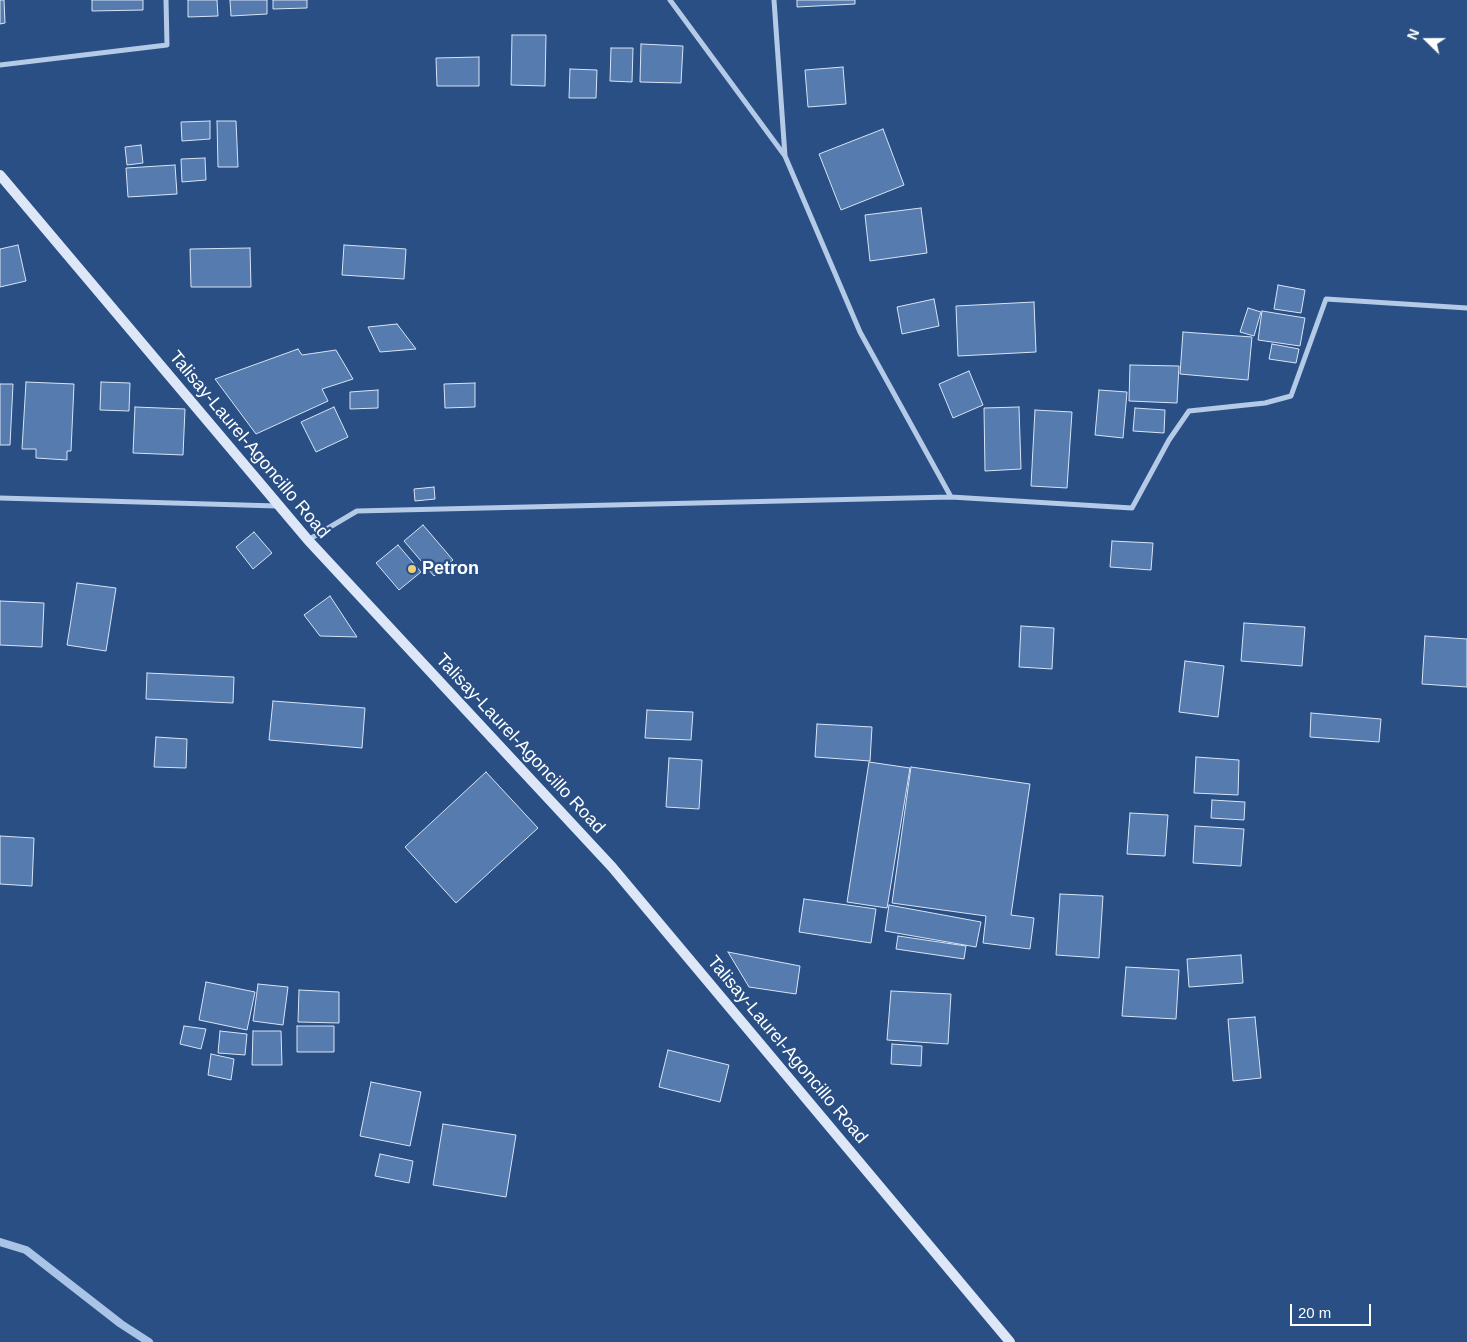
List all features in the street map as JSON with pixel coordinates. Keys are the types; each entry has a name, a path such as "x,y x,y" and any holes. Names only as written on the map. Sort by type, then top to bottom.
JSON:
{"main road":[{"name":"Talisay-Laurel-Agoncillo Road","path":"0,175 308,540 612,867 1010,1342"}],"street":[{"path":"0,65 167,45 166,0"},
{"path":"670,0 785,156 860,332 951,497"},
{"path":"774,0 785,156"},
{"path":"308,540 357,511 951,497 1132,508 1169,440 1189,411 1266,403 1290,396 1326,299 1467,308"},
{"path":"0,498 279,506"}],"building":[{"path":"0,0 4,0 5,23 0,24"},
{"path":"92,0 143,0 143,10 92,11"},
{"path":"188,0 217,0 218,16 188,17"},
{"path":"230,0 267,0 267,14 231,16"},
{"path":"273,0 307,0 307,8 273,9"},
{"path":"797,0 855,0 855,4 797,7"},
{"path":"512,35 546,35 545,86 511,85"},
{"path":"641,44 683,46 681,83 640,82"},
{"path":"611,48 633,48 632,82 610,81"},
{"path":"479,57 479,86 437,86 436,58"},
{"path":"843,67 846,104 808,107 805,70"},
{"path":"570,69 597,70 596,98 569,98"},
{"path":"210,121 210,139 182,141 181,122"},
{"path":"217,121 236,121 238,167 218,167"},
{"path":"883,129 904,185 841,210 819,154"},
{"path":"141,145 143,163 127,165 125,147"},
{"path":"205,158 206,180 182,182 181,159"},
{"path":"175,165 177,194 128,197 126,168"},
{"path":"921,208 927,253 870,261 865,215"},
{"path":"18,245 26,281 0,287 0,249"},
{"path":"344,245 406,249 404,279 342,275"},
{"path":"250,248 251,287 191,287 190,249"},
{"path":"1278,285 1305,290 1301,313 1274,309"},
{"path":"934,299 939,326 902,334 897,307"},
{"path":"1034,302 1036,352 958,356 956,306"},
{"path":"1248,308 1261,312 1254,336 1240,332"},
{"path":"1262,311 1305,318 1300,346 1258,340"},
{"path":"397,324 416,349 380,352 368,327"},
{"path":"1183,332 1252,337 1248,380 1180,374"},
{"path":"1272,344 1299,349 1296,363 1269,359"},
{"path":"298,349 302,355 336,350 353,379 322,389 328,401 256,434 215,379"},
{"path":"1130,365 1179,366 1177,403 1129,401"},
{"path":"969,371 983,405 953,418 939,384"},
{"path":"26,382 74,384 71,451 67,451 67,460 36,458 36,449 22,449"},
{"path":"101,382 130,383 129,411 100,410"},
{"path":"475,383 475,407 445,408 444,384"},
{"path":"0,384 13,384 10,445 0,445"},
{"path":"378,390 378,408 350,409 350,392"},
{"path":"1099,390 1127,392 1123,438 1095,435"},
{"path":"135,407 185,409 183,455 133,453"},
{"path":"334,407 348,437 316,452 301,422"},
{"path":"1019,407 1021,469 985,471 984,408"},
{"path":"1135,408 1165,410 1164,433 1133,431"},
{"path":"1035,410 1072,412 1067,488 1031,486"},
{"path":"434,487 435,499 415,501 414,489"},
{"path":"423,525 453,560 434,576 404,541"},
{"path":"254,532 272,553 253,569 236,547"},
{"path":"1112,541 1153,543 1151,570 1110,567"},
{"path":"398,545 421,572 399,590 376,563"},
{"path":"77,583 116,588 106,651 67,645"},
{"path":"330,596 357,637 320,636 304,615"},
{"path":"0,601 44,603 42,647 0,645"},
{"path":"1244,623 1305,627 1302,666 1241,661"},
{"path":"1021,626 1054,628 1052,669 1019,667"},
{"path":"1425,636 1467,639 1467,687 1422,684"},
{"path":"1185,661 1224,666 1218,717 1179,712"},
{"path":"147,673 234,677 233,703 146,699"},
{"path":"273,701 365,708 362,748 269,740"},
{"path":"647,710 693,712 691,740 645,738"},
{"path":"1311,713 1381,719 1379,742 1310,737"},
{"path":"817,724 872,727 870,761 815,757"},
{"path":"156,737 187,739 186,768 154,767"},
{"path":"1196,757 1239,760 1238,795 1194,793"},
{"path":"669,758 702,760 699,809 666,807"},
{"path":"869,762 910,768 887,908 847,902"},
{"path":"911,767 1030,784 1011,915 1034,918 1030,949 983,943 986,916 892,903"},
{"path":"486,772 538,828 456,903 405,847"},
{"path":"1212,800 1245,802 1244,820 1211,818"},
{"path":"1130,813 1168,815 1165,856 1127,854"},
{"path":"1195,826 1244,829 1241,866 1193,863"},
{"path":"0,836 34,838 32,886 0,884"},
{"path":"1060,894 1103,896 1099,958 1056,955"},
{"path":"804,899 876,909 871,943 799,932"},
{"path":"889,905 981,922 976,947 885,931"},
{"path":"898,936 966,946 964,959 896,949"},
{"path":"728,952 800,966 796,994 749,987"},
{"path":"1241,955 1243,983 1189,987 1187,959"},
{"path":"1126,967 1179,970 1176,1019 1122,1016"},
{"path":"206,982 255,992 247,1030 199,1020"},
{"path":"258,984 288,987 283,1025 253,1021"},
{"path":"299,990 339,992 339,1023 298,1022"},
{"path":"891,991 951,994 948,1044 887,1040"},
{"path":"1255,1017 1261,1078 1233,1081 1228,1019"},
{"path":"184,1026 206,1029 201,1049 180,1044"},
{"path":"297,1026 334,1026 334,1052 297,1052"},
{"path":"220,1031 247,1034 245,1055 218,1053"},
{"path":"253,1031 281,1031 282,1065 252,1065"},
{"path":"892,1044 922,1046 921,1066 891,1064"},
{"path":"668,1050 729,1065 720,1102 659,1087"},
{"path":"211,1054 234,1059 231,1080 208,1075"},
{"path":"371,1082 421,1092 410,1146 360,1136"},
{"path":"443,1124 516,1135 506,1197 433,1185"},
{"path":"380,1154 413,1161 409,1183 375,1176"}],"waterway":[{"path":"0,1242 26,1250 121,1324 149,1342"}],"place":[{"name":"Petron","path":"412,569"}]}
